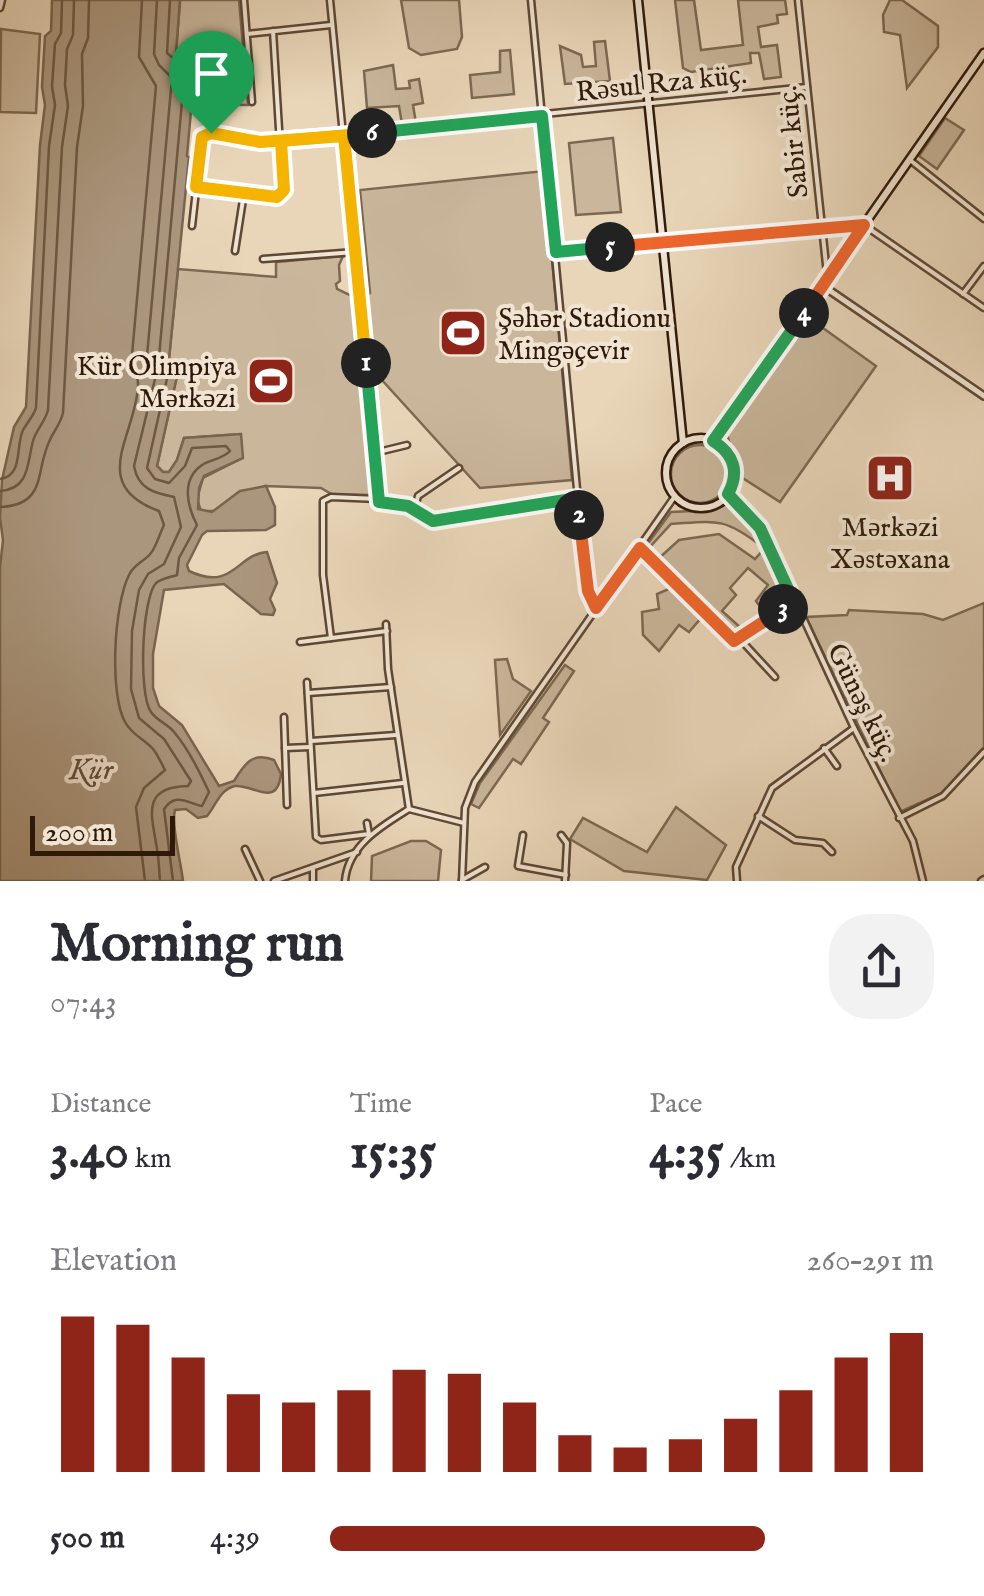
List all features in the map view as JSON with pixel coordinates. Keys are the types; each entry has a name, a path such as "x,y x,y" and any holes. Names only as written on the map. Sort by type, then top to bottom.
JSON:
{"main road":[{"path":"638,0 683,444"},
{"path":"713,441 984,53"},
{"path":"701,438 713,441 728,451 733,461 736,472 728,494 706,508 686,504 675,496 666,478 667,464 683,444 701,438"}],"street":[{"path":"0,8 1,0"},
{"path":"244,0 252,102"},
{"path":"330,0 378,499"},
{"path":"531,0 578,498 588,591 596,608"},
{"name":"Sabir küç.","path":"798,0 826,284"},
{"path":"246,34 332,25"},
{"path":"192,226 196,187 277,197 283,194 273,31"},
{"name":"Rəsul Rza küç.","path":"196,187 204,134 252,142 281,141 807,87"},
{"path":"910,160 984,219"},
{"path":"234,251 244,192"},
{"path":"556,252 864,225 984,308"},
{"path":"263,259 355,252"},
{"path":"963,294 984,266"},
{"path":"826,284 984,396"},
{"path":"374,452 408,445"},
{"path":"415,508 418,496 458,468"},
{"name":"Günəş küç.","path":"728,494 760,528 854,728 915,846 924,881"},
{"path":"462,880 466,808 479,775 675,496"},
{"path":"331,638 323,575 323,501 332,497 378,499 384,504 415,508 433,521 578,498"},
{"path":"640,548 734,641 794,602"},
{"path":"300,642 387,628 390,686 408,809"},
{"path":"740,638 775,677"},
{"path":"308,682 317,840 370,834"},
{"path":"308,693 390,686"},
{"path":"284,717 287,806"},
{"path":"735,880 736,868 772,788 854,728"},
{"path":"285,748 397,735"},
{"path":"824,748 837,766"},
{"path":"898,818 943,796 984,752"},
{"path":"314,793 404,783"},
{"path":"345,881 347,867 370,834 408,809 464,823"},
{"path":"758,816 796,840 823,843 832,852"},
{"path":"367,823 370,834"},
{"path":"523,836 518,866 566,878 568,843 561,835"},
{"path":"245,850 260,881"},
{"path":"274,881 356,852"},
{"path":"462,880 485,867"},
{"path":"313,868 313,881"}],"shaded area":[{"path":"180,0 239,0 248,105 192,104 196,55 176,53"},
{"path":"401,0 459,0 462,37 457,49 421,55 409,48"},
{"path":"675,0 694,0 701,50 743,45 738,0 785,0 787,14 777,15 778,23 758,27 761,47 777,45 781,77 764,79 759,53 750,53 751,63 691,72 683,68"},
{"path":"890,0 902,0 938,26 938,47 907,88 900,35 884,32 883,15"},
{"path":"1,29 40,34 36,113 0,112"},
{"path":"605,41 610,81 565,84 560,46 581,55 583,67 596,66 594,42"},
{"path":"510,50 514,94 472,98 470,75 500,72 500,51"},
{"path":"393,65 396,89 410,88 409,81 419,79 423,103 413,105 416,123 402,124 399,106 367,108 364,71"},
{"path":"945,118 964,130 937,169 919,156"},
{"path":"613,138 621,212 576,215 569,143"},
{"name":"Şəhər Stadionu Mingəçevir","path":"544,171 572,480 480,488 371,368 363,297 370,293 360,190"},
{"name":"Kür Olimpiya Mərkəzi","path":"343,256 340,281 336,284 337,289 356,298 373,495 333,495 321,488 265,486 216,511 201,511 197,499 203,478 242,458 240,434 184,438 169,472 157,466 179,367 169,359 178,269 276,277 276,262"},
{"path":"809,318 876,366 780,502 741,477 727,435"},
{"path":"700,445 720,454 729,474 720,494 700,503 680,494 671,474 680,454"},
{"path":"731,502 758,533 760,545 737,529 709,522 671,524 648,549 646,546 671,512 714,510"},
{"path":"719,534 755,559 764,549 788,601 766,615 756,601 768,585 748,568 730,588 736,595 722,611 742,629 734,635 658,559 679,540"},
{"path":"671,588 701,618 689,632 679,625 659,651 643,635 642,612 659,609 657,594"},
{"path":"984,603 984,747 942,793 900,812 806,617 847,615 849,610 923,614 943,620"},
{"path":"507,659 513,679 531,691 500,735 495,660"},
{"path":"565,665 574,671 543,718 549,722 521,764 513,759 479,808 471,804 480,783"},
{"path":"676,807 726,845 707,880 624,871 570,839 583,818 647,852"},
{"path":"411,841 426,841 441,850 438,881 371,881 372,856"}],"water":[{"name":"Kür","path":"52,0 180,0 176,52 196,54 169,359 179,367 157,466 169,472 184,438 241,434 243,458 204,476 198,509 212,512 240,491 266,486 275,507 275,525 266,530 207,531 187,565 189,571 216,577 267,552 277,583 270,599 273,615 261,614 224,584 164,590 153,654 153,688 159,706 182,725 219,786 234,781 254,758 274,760 281,774 279,784 269,793 242,786 230,788 207,816 198,818 186,809 175,810 183,881 0,881 2,480 14,427 26,407 45,105 45,36 51,31"}],"place":[{"name":"Şəhər Stadionu Mingəçevir","path":"463,333"},
{"name":"Kür Olimpiya Mərkəzi","path":"271,381"},
{"name":"Mərkəzi Xəstəxana","path":"890,478"}],"route":[{"path":"211,133 202,137 196,187 277,197 284,190 281,141 344,136 542,116 556,252 864,225 713,441 728,451 733,461 736,472 728,494 760,528 794,602 734,641 640,548 596,608 588,591 578,498 433,521 415,508 379,502 344,136 252,142 211,133"}]}
